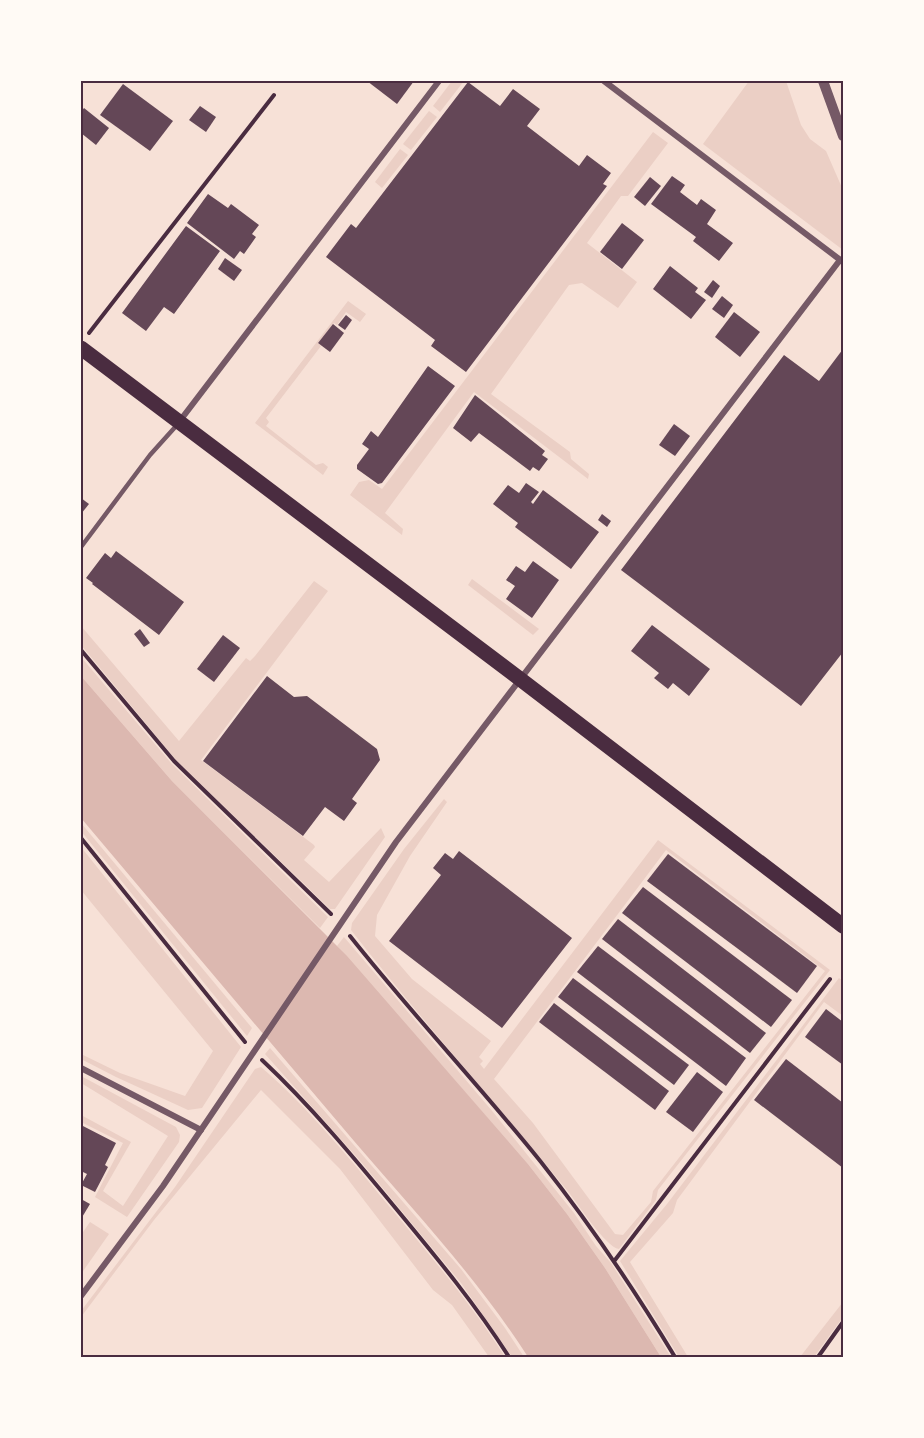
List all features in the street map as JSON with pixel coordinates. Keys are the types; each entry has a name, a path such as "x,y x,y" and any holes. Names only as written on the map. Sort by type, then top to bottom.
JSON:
{"main road":[{"path":"84,341 178,423 520,679 843,926"}],"street":[{"path":"178,423 439,81"},
{"path":"81,1296 163,1186 396,842 841,261 604,81"},
{"path":"823,81 843,136"},
{"path":"81,1068 201,1130"}],"lane":[{"path":"81,547 178,423"}],"path":[{"path":"84,341 274,95"},
{"path":"81,650 174,762 338,926 497,1108 615,1260 675,1357"},
{"path":"81,838 256,1049 360,1165 459,1285 509,1357"},
{"path":"615,1260 830,979"},
{"path":"818,1357 843,1322"}],"shaded area":[{"path":"452,81 464,81 440,112 433,106"},
{"path":"749,81 786,81 801,125 810,139 826,151 843,190 843,250 703,144"},
{"path":"429,111 437,117 411,150 403,144"},
{"path":"653,132 668,143 628,196 621,196 587,243 637,282 618,308 582,283 569,285 491,394 570,452 571,459 589,474 588,479 474,392 385,513 403,529 402,535 350,495 359,482 369,480 382,489"},
{"path":"400,149 408,155 382,188 375,182"},
{"path":"348,301 366,314 360,322 346,312 337,325 334,323 318,343 321,346 266,418 269,422 266,426 316,465 323,463 328,467 323,475 255,423"},
{"path":"472,579 539,629 533,635 468,585"},
{"path":"314,581 328,591 201,760 314,845 315,847 304,860 329,882 381,828 385,837 335,909 330,909 176,760 81,645 81,626 179,741 246,658 250,661 255,656"},
{"path":"81,657 171,763 328,917 320,928 172,781 81,676"},
{"path":"81,676 172,781 347,956 528,1164 605,1268 661,1357 528,1357 509,1328 445,1246 81,818"},
{"path":"444,799 447,802 410,856 377,915 375,936 412,979 491,1041 479,1057 483,1061 480,1064 484,1069 658,840 830,970 658,1190 656,1200 619,1249 606,1241 599,1233 566,1189 351,930 352,923 404,849","holes":["666,850 825,971 653,1191 651,1202 623,1235 615,1234 533,1123 494,1079"]},
{"path":"81,823 252,1028 247,1036 81,831"},
{"path":"81,847 241,1047 202,1108 188,1110 81,1059 81,1054 120,1073 185,1096 213,1051 81,890"},
{"path":"344,937 493,1112 574,1213 596,1246 611,1263 671,1357 661,1357 605,1268 528,1164 337,946"},
{"path":"839,978 843,981 843,1016 824,1002 677,1200 673,1213 630,1262 688,1357 679,1357 620,1261 667,1204"},
{"path":"270,1048 461,1269 524,1357 512,1357 461,1283 362,1163 265,1054"},
{"path":"261,1067 314,1118 363,1175 452,1283 505,1357 489,1357 452,1305 433,1290 340,1169 261,1090 154,1220 81,1317 81,1311 175,1187 255,1069"},
{"path":"81,1076 176,1127 180,1135 179,1142 127,1217 95,1197 123,1143 81,1122 81,1115 131,1142 103,1191 123,1206 168,1136 81,1083"},
{"path":"90,1222 109,1234 81,1274 81,1235"},
{"path":"843,1302 843,1317 814,1357 800,1357"}],"building":[{"path":"367,81 414,81 397,104"},
{"path":"468,82 500,106 513,89 540,109 527,126 579,166 587,155 611,173 603,184 607,186 466,372 431,346 435,340 326,257 351,224 356,228"},
{"path":"123,84 173,121 150,151 100,115"},
{"path":"200,106 216,117 206,132 189,120"},
{"path":"84,108 109,128 96,145 81,133 81,112"},
{"path":"672,176 685,185 680,192 697,205 701,199 716,210 707,224 733,243 719,261 693,241 696,237 651,204"},
{"path":"650,177 661,186 645,206 634,197"},
{"path":"208,194 228,208 231,204 259,225 252,234 256,237 244,254 240,251 234,259 187,223"},
{"path":"622,223 644,240 622,269 600,252"},
{"path":"186,226 220,251 174,314 164,307 146,331 122,313"},
{"path":"225,258 242,270 234,281 218,269"},
{"path":"670,266 698,288 695,292 706,300 691,319 653,289"},
{"path":"713,280 720,286 712,298 704,292"},
{"path":"722,296 733,305 724,318 712,309"},
{"path":"734,312 760,332 740,357 715,337"},
{"path":"346,315 352,320 345,330 338,325"},
{"path":"333,324 344,333 330,352 318,343"},
{"path":"843,349 843,652 801,706 621,570 784,355 819,381"},
{"path":"428,366 455,386 382,483 378,484 357,469 357,465 369,449 362,444 371,431 378,437"},
{"path":"475,395 545,451 542,455 548,459 539,471 533,467 530,471 479,433 471,442 453,428"},
{"path":"674,424 690,436 675,456 659,445"},
{"path":"526,483 539,492 531,502 533,504 543,490 599,532 571,569 515,527 518,523 493,504 508,485 519,493"},
{"path":"81,498 89,504 81,514"},
{"path":"602,514 611,521 607,527 598,520"},
{"path":"116,551 184,602 159,635 86,578 105,553 111,558"},
{"path":"533,561 559,580 532,618 506,599 515,586 506,580 516,566 525,572"},
{"path":"652,625 710,669 689,696 673,683 668,689 654,678 659,673 631,651"},
{"path":"140,629 150,643 144,647 134,634"},
{"path":"223,635 240,648 214,682 197,669"},
{"path":"267,676 294,697 307,696 377,749 380,760 352,799 357,803 344,821 325,807 303,836 203,761"},
{"path":"459,851 572,938 502,1028 389,941 441,875 433,868 445,853 453,859"},
{"path":"668,854 817,966 797,993 647,881"},
{"path":"643,887 792,1000 771,1027 622,913"},
{"path":"618,919 766,1033 750,1053 602,939"},
{"path":"598,946 746,1058 726,1086 577,972"},
{"path":"573,978 689,1065 674,1085 558,997"},
{"path":"554,1003 669,1091 655,1110 539,1022"},
{"path":"826,1009 843,1022 843,1065 805,1037"},
{"path":"786,1059 843,1103 843,1168 754,1100"},
{"path":"697,1072 723,1092 693,1132 666,1112"},
{"path":"81,1125 116,1143 105,1165 108,1167 95,1192 81,1185 87,1174 81,1171"},
{"path":"81,1199 90,1204 81,1219"}]}
